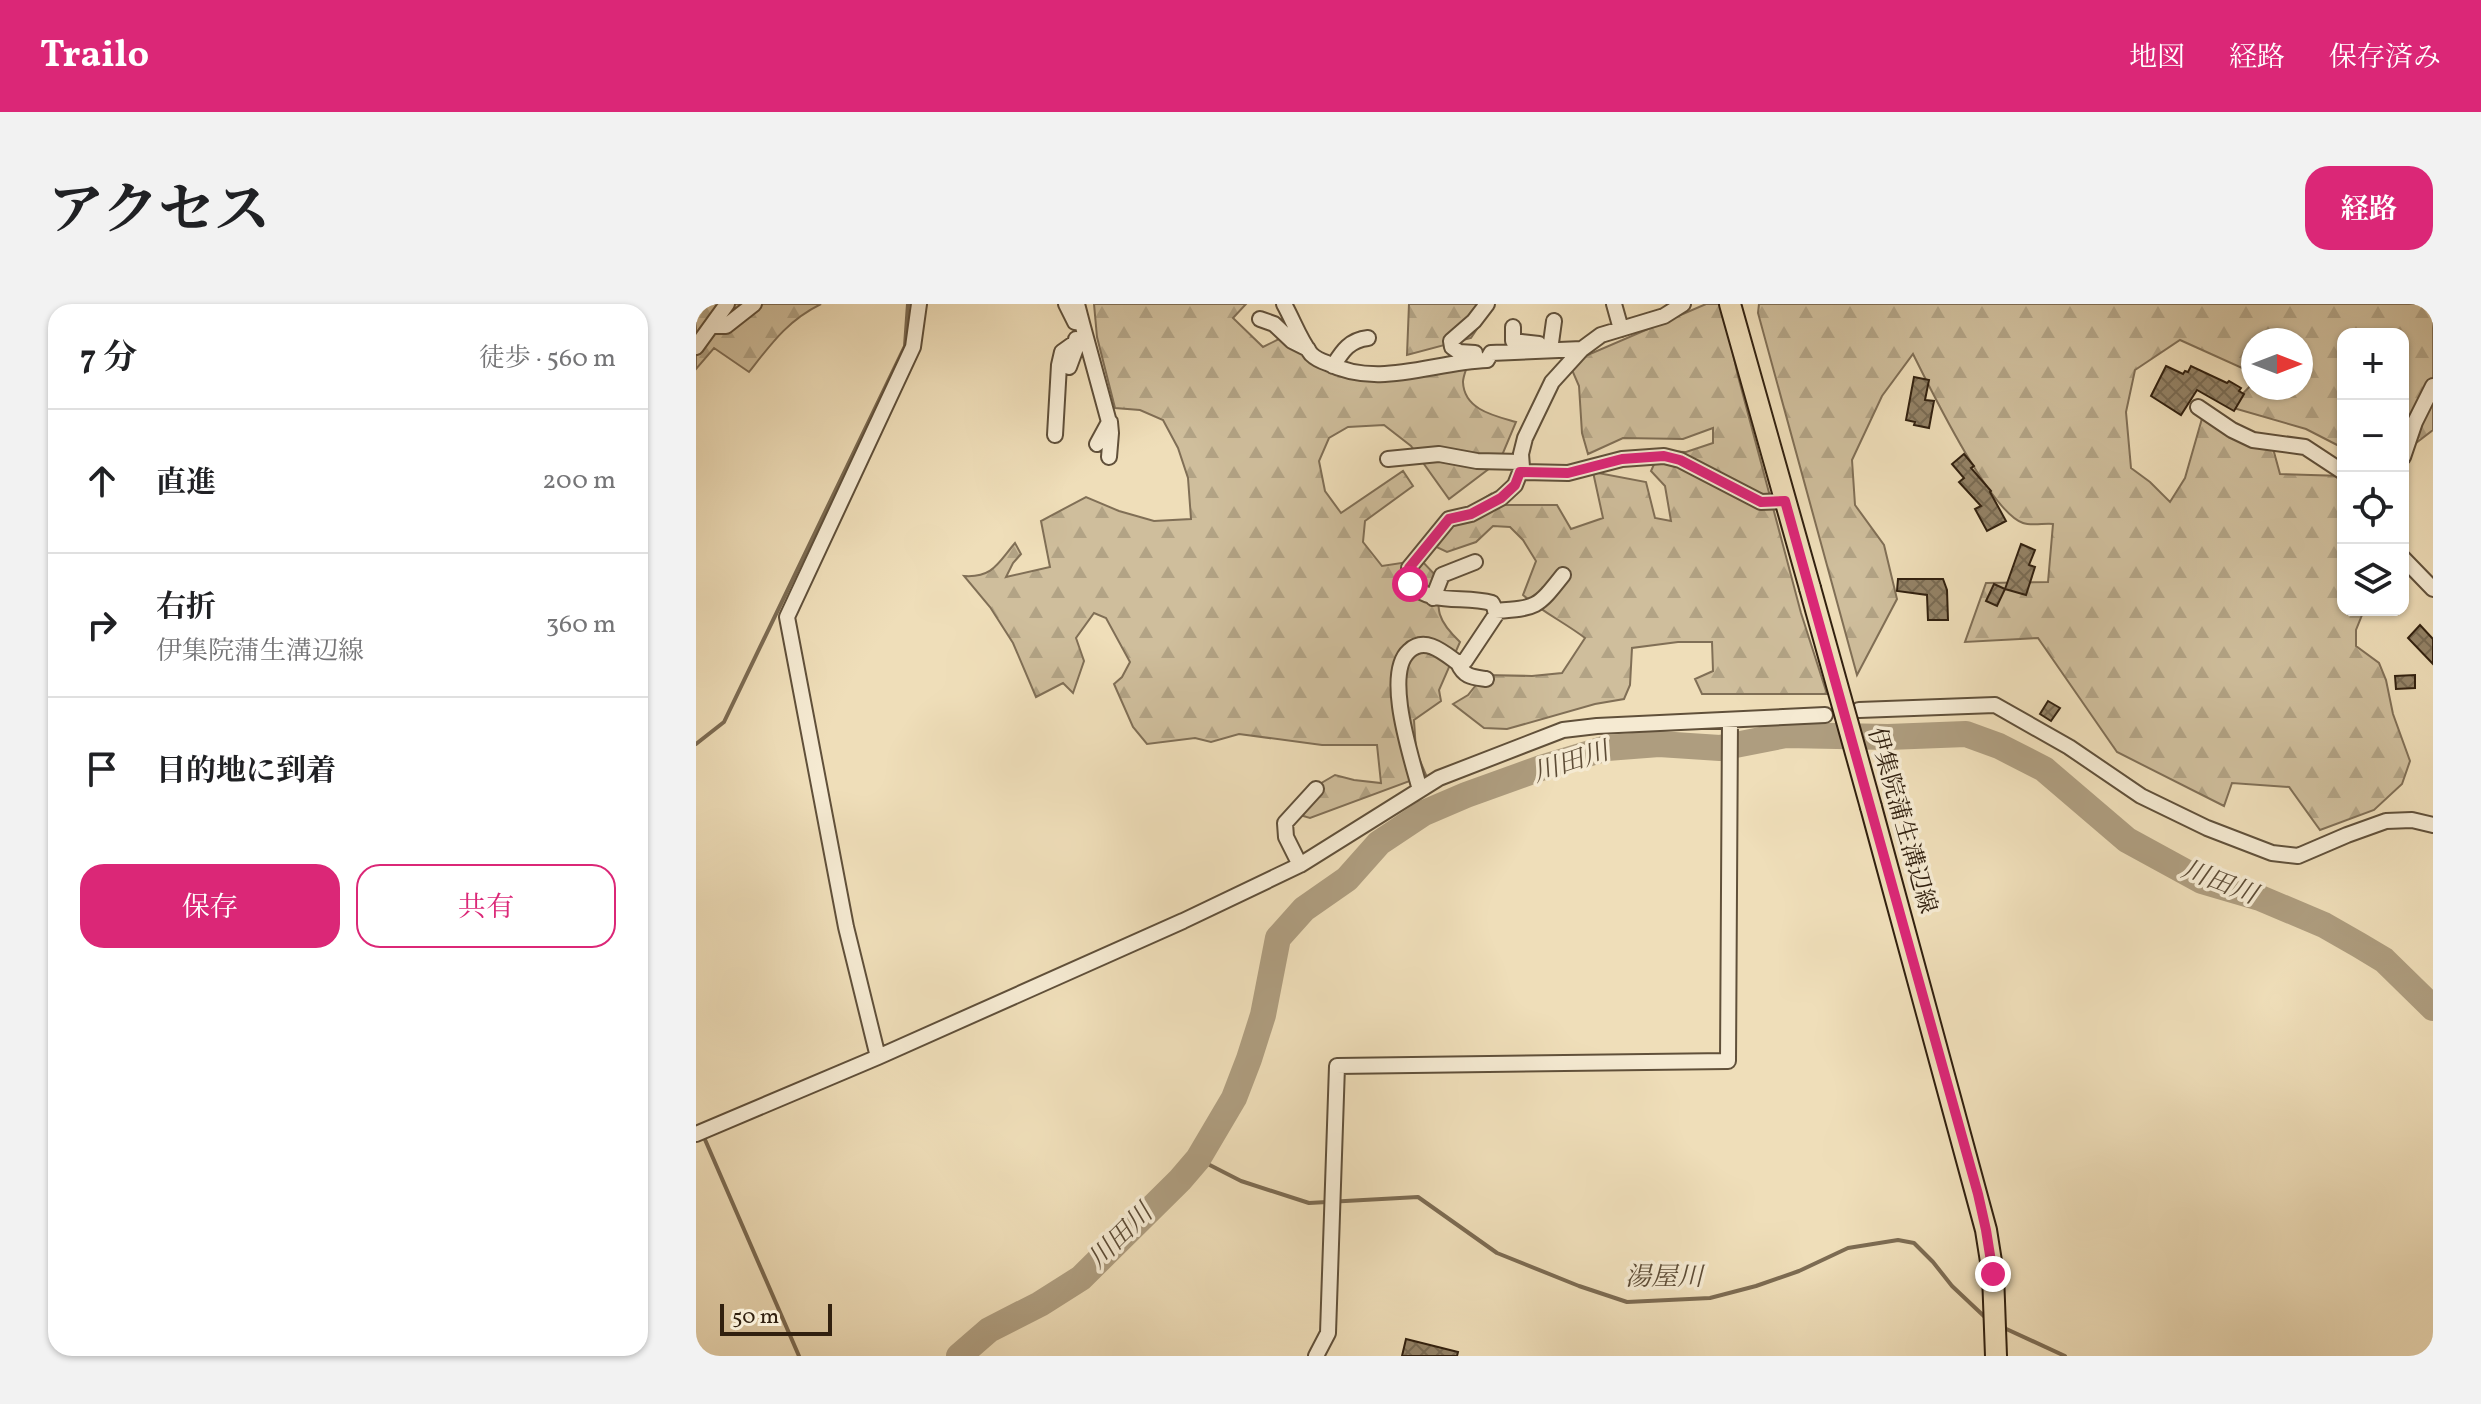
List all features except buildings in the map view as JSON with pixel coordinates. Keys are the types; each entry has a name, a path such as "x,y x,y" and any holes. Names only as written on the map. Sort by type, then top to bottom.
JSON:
{"main road":[{"name":"伊集院蒲生溝辺線","path":"1730,304 1978,1194 1989,1245 1996,1356"}],"street":[{"path":"696,347 727,304"},
{"path":"712,326 726,326 754,304"},
{"path":"878,1057 846,927 787,617 913,347 919,304"},
{"path":"1066,304 1079,323 1069,367"},
{"path":"1077,304 1079,323 1109,422 1109,457"},
{"path":"1284,304 1312,356 1365,376 1398,374 1550,348"},
{"path":"1487,304 1474,321 1451,341 1452,347 1459,352 1489,356"},
{"path":"1614,304 1621,329"},
{"path":"1458,663 1465,661 1497,613 1492,603 1476,598 1433,598 1410,584 1409,568 1449,519 1471,514 1501,498 1515,485 1525,438 1552,382 1582,349 1601,335 1664,316 1683,304"},
{"path":"1260,319 1274,324 1292,341 1309,349"},
{"path":"1550,348 1554,321"},
{"path":"1513,327 1513,341 1550,348 1582,349"},
{"path":"1333,366 1345,347 1358,339 1368,338"},
{"path":"1055,435 1059,365 1062,352 1076,342"},
{"path":"1471,372 1489,356"},
{"path":"2409,440 2433,386"},
{"path":"2198,407 2253,440 2305,447 2337,468"},
{"path":"1097,444 1109,422"},
{"path":"1388,459 1439,454 1568,473 1622,459 1664,456 1680,460 1761,502 1785,501"},
{"path":"1433,598 1442,575 1475,562"},
{"path":"2409,564 2433,589"},
{"path":"1495,611 1525,609 1542,602 1563,575"},
{"path":"1420,790 1396,688 1401,658 1415,646 1428,645 1458,663 1462,672 1470,677 1486,679"},
{"path":"1859,710 1995,705 2069,747 2141,796 2207,828 2272,853 2298,856 2386,821 2412,820 2433,825"},
{"path":"696,1134 1183,921 1300,865 1439,778 1563,730 1825,715"},
{"path":"1316,1356 1328,1333 1337,1066 1728,1061 1730,720"},
{"path":"1300,865 1286,837 1285,823 1316,789"}],"green space":[{"path":"696,304 821,304 790,325 749,372 714,348 696,369"},
{"path":"1094,304 1246,304 1233,318 1263,347 1289,334 1336,364 1393,378 1468,363 1463,382 1469,399 1482,410 1516,422 1503,453 1490,468 1449,499 1411,446 1384,425 1348,427 1329,438 1319,461 1325,491 1341,513 1403,471 1413,486 1365,521 1363,542 1382,566 1421,560 1440,580 1440,614 1460,642 1439,690 1441,701 1414,720 1416,751 1426,775 1310,818 1289,812 1306,792 1335,775 1381,783 1377,745 1322,745 1239,734 1211,742 1195,738 1147,744 1133,727 1114,684 1130,662 1106,618 1094,613 1076,638 1084,661 1073,693 1063,683 1036,697 1013,643 990,607 964,576 988,572 1015,543 1021,554 1006,577 1050,567 1041,521 1086,497 1154,521 1191,519 1188,478 1178,448 1163,420 1140,410 1115,408 1097,337"},
{"path":"1409,304 1490,304 1471,338 1407,355"},
{"path":"1706,304 1722,304 1801,613 1827,694 1702,694 1695,679 1713,671 1712,642 1678,642 1632,648 1630,685 1624,699 1507,729 1484,728 1453,704 1468,695 1484,675 1562,673 1585,638 1523,595 1536,561 1523,540 1510,527 1493,526 1476,542 1447,552 1428,543 1466,510 1491,494 1493,505 1557,505 1571,529 1603,518 1593,472 1646,482 1655,518 1671,521 1665,486 1651,471 1660,451 1686,452 1713,443 1713,428 1683,439 1623,438 1588,454 1582,433 1579,386 1569,363"},
{"path":"1759,304 2433,304 2433,430 2416,443 2409,444 2409,328 2337,328 2337,445 2306,429 2230,407 2241,396 2241,400 2313,400 2313,328 2241,328 2241,368 2180,340 2135,370 2126,412 2131,468 2170,502 2185,478 2203,415 2271,441 2280,474 2337,476 2337,616 2362,616 2356,630 2356,646 2379,663 2410,761 2402,784 2374,810 2320,830 2289,787 2232,783 2224,806 2117,752 2038,638 1965,642 1986,583 2048,582 2053,524 2023,523 2009,514 1994,497 1962,447 1913,354 1882,396 1852,460 1855,505 1884,545 1897,599 1857,675 1758,313"}],"waterway":[{"path":"696,744 724,722 905,346 908,304"},
{"name":"川田川","path":"959,1356 989,1330 1040,1304 1081,1278 1198,1159 1234,1098 1249,1059 1263,1015 1278,938 1304,909 1347,879 1379,843 1424,813 1541,768 1607,748 1659,744 1720,748 1786,735 1888,737 1966,734 1999,746 2044,769 2127,840 2202,881 2260,898 2324,925 2359,945 2384,960 2433,1008"},
{"path":"703,1135 799,1356"},
{"name":"湯屋川","path":"1198,1159 1241,1181 1309,1203 1418,1197 1497,1253 1627,1302 1710,1298 1799,1271 1848,1248 1898,1240 1914,1243 1987,1319"},
{"name":"湯屋川","path":"2002,1327 2065,1356"}],"route":[{"path":"1410,584 1409,568 1449,519 1471,514 1501,498 1515,485 1520,472 1568,473 1622,459 1664,456 1680,460 1761,502 1785,501 1978,1194 1993,1274"}]}
